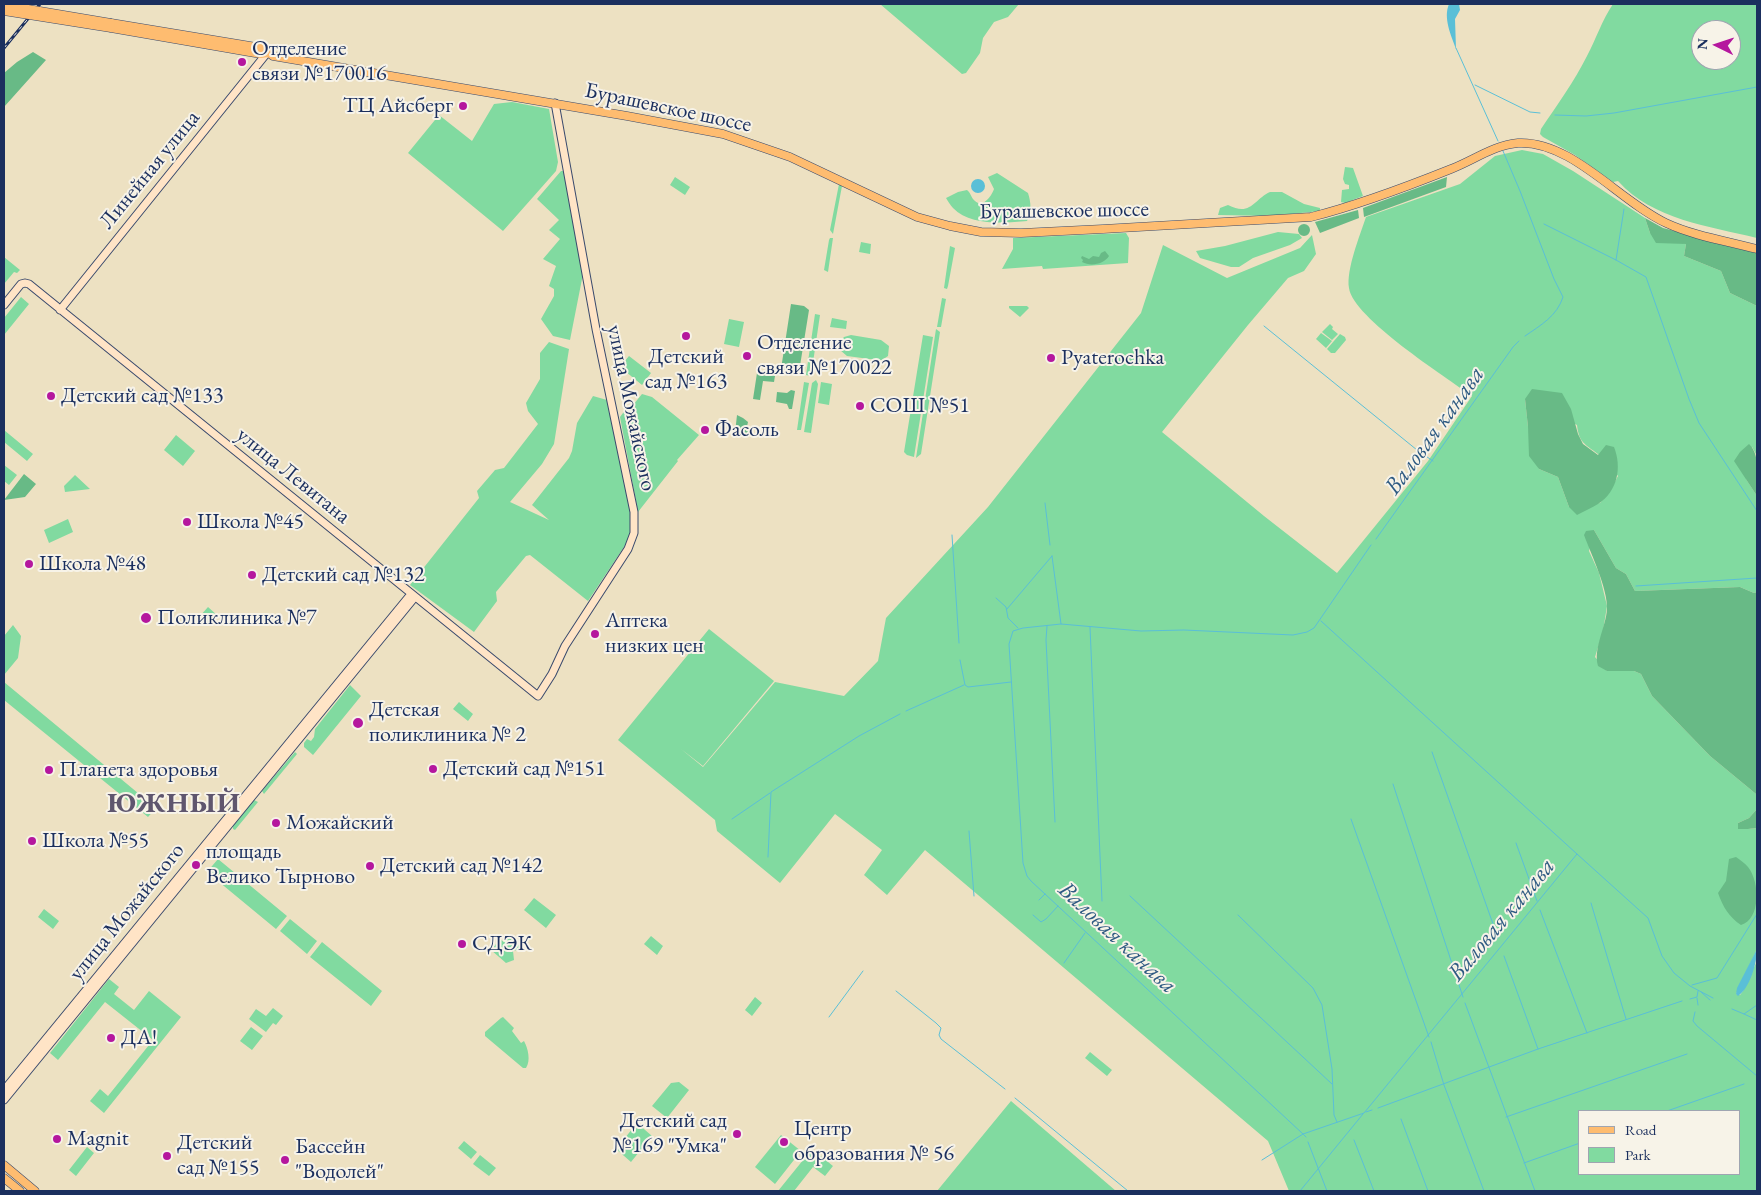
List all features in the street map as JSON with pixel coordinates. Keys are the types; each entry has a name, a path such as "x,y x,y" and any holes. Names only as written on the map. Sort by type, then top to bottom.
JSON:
{"main road":[{"path":"4,5 111,26"},
{"path":"4,11 111,26"},
{"name":"Бурашевское шоссе","path":"111,26 261,54 267,53 723,134 798,160 916,217 966,230 996,233 1191,225 1311,216 1334,211 1384,195 1453,169 1502,146 1519,143 1536,144 1552,148 1566,155 1643,210 1665,223 1688,231 1757,248"},
{"name":"Линейная улица","path":"60,310 267,53"},
{"name":"улица Можайского","path":"538,696 552,674 567,642 632,542 635,524 631,495 596,329 554,103"},
{"name":"улица Левитана","path":"4,305 20,284 26,283 538,696"},
{"name":"улица Можайского","path":"4,1100 394,623 413,595"},
{"name":"улица Можайского","path":"4,1090 413,595"},
{"name":"улица Можайского","path":"394,623 412,606 425,605"},
{"path":"4,1165 35,1191"},
{"path":"4,1178 20,1191"}],"green space":[{"path":"880,4 1019,4 1008,17 994,22 983,38 980,53 966,73 962,74"},
{"path":"1613,4 1757,4 1757,238 1683,220 1648,205 1618,181 1613,182 1575,155 1540,134 1541,129 1582,66"},
{"path":"33,52 46,60 4,107 4,73"},
{"path":"512,102 549,109 558,162 556,171 503,231 408,153 439,115 472,141 494,104"},
{"path":"1522,150 1543,154 1573,171 1645,218 1650,233 1686,244 1684,256 1721,271 1730,293 1757,306 1757,456 1752,447 1746,479 1757,496 1757,592 1754,593 1740,587 1635,591 1626,574 1616,568 1594,530 1589,551 1599,573 1607,606 1603,631 1595,657 1607,671 1634,671 1641,674 1652,696 1710,756 1756,794 1757,809 1749,818 1738,823 1738,828 1757,828 1757,949 1736,994 1740,995 1743,991 1757,961 1757,1191 1289,1191 1268,1141 925,850 887,895 864,875 882,850 835,814 780,883 717,831 715,820 618,740 709,629 774,681 703,766 681,749 703,767 775,682 844,696 878,661 886,618 988,507 1141,313 1163,245 1227,278 1300,248 1312,235 1316,254 1304,271 1288,278 1162,432 1337,573 1428,461 1472,396 1402,346 1366,315 1354,300 1349,288 1354,252 1366,217 1460,184 1495,156","holes":["1525,399 1577,425 1579,436 1583,442 1601,456 1618,476 1610,491 1600,503 1569,507 1558,477 1539,469 1528,427"]},
{"path":"1345,167 1353,168 1363,196 1345,203 1341,202 1342,190 1349,189 1349,185 1345,184 1343,179"},
{"path":"561,171 564,171 583,274 570,340 553,336 541,319 554,296 554,289 549,286 556,266 543,259 560,239 549,230 559,220 537,199"},
{"path":"997,173 1028,193 1030,215 1027,221 978,221 960,214 946,198 967,190 975,201 978,203 984,202 989,198 994,189 988,177"},
{"path":"675,177 690,187 685,195 670,185"},
{"path":"1447,177 1446,187 1364,217 1363,208"},
{"path":"839,184 842,186 833,234 830,230"},
{"path":"1270,192 1282,192 1304,204 1320,208 1320,211 1272,216 1218,215 1220,208 1228,205 1242,209 1247,208"},
{"path":"1358,210 1359,218 1320,233 1315,222"},
{"path":"1645,218 1663,228 1757,252 1757,306 1730,293 1721,271 1684,256 1686,244 1656,243"},
{"path":"1302,224 1306,224 1310,230 1306,236 1302,236 1298,232 1298,228"},
{"path":"1278,232 1299,234 1302,238 1290,245 1253,258 1239,267 1231,267 1200,258 1196,251 1225,246"},
{"path":"1126,233 1129,238 1128,263 1043,269 1042,266 1002,269 1013,249 1013,238"},
{"path":"830,238 833,238 828,272 824,270"},
{"path":"861,242 871,244 870,254 859,252"},
{"path":"950,246 955,248 947,289 944,288"},
{"path":"1105,251 1109,256 1101,263 1086,264 1082,262 1082,256 1089,259 1093,256 1099,257"},
{"path":"4,257 20,270 17,273 14,272 4,284"},
{"path":"21,297 29,304 4,335 4,318"},
{"path":"942,298 946,299 941,327 937,327"},
{"path":"791,304 804,306 809,310 799,372 781,369"},
{"path":"1009,306 1027,306 1029,308 1020,317"},
{"path":"815,314 820,315 811,376 806,375"},
{"path":"832,318 847,321 846,329 830,327"},
{"path":"729,319 744,322 739,347 724,344"},
{"path":"1330,324 1333,327 1332,329 1338,334 1332,340 1322,332"},
{"path":"936,329 940,332 921,454 916,458"},
{"path":"1321,333 1332,341 1326,348 1316,339"},
{"path":"1340,334 1346,340 1335,353 1331,353 1327,349"},
{"path":"851,335 881,340 889,346 888,356 882,360 877,360 847,356 840,350 839,343 844,337"},
{"path":"923,335 933,337 914,457 904,452"},
{"path":"549,342 569,349 554,444 542,464 510,502 549,520 532,505 569,458 577,423 593,396 607,400 632,518 632,531 628,541 588,601 530,555 526,556 496,592 497,601 474,632 410,585 479,498 477,491 495,470 504,468 538,424 528,411 526,403 540,379 540,353"},
{"path":"629,356 651,373 642,385 620,367"},
{"path":"757,373 775,376 774,382 763,381 760,400 753,399"},
{"path":"816,380 818,384 811,433 804,432 812,383"},
{"path":"804,382 809,383 801,430 797,430"},
{"path":"821,382 832,384 829,405 818,403"},
{"path":"1532,389 1562,393 1571,409 1583,444 1598,455 1606,445 1614,447 1618,470 1614,486 1605,499 1577,515 1569,507 1558,477 1539,469 1529,456 1525,399"},
{"path":"791,390 795,391 792,409 789,409 787,404 776,402 777,392 787,393"},
{"path":"642,394 652,397 699,435 677,460 638,512 620,417 626,409 629,410"},
{"path":"737,415 748,422 746,431 751,432 748,435 735,433"},
{"path":"4,430 33,454 27,461 4,442"},
{"path":"176,435 195,451 183,466 164,450"},
{"path":"1749,444 1757,461 1757,496 1734,461"},
{"path":"4,465 17,475 9,485 4,481"},
{"path":"24,474 36,484 25,497 4,500"},
{"path":"75,475 90,489 65,492 64,486"},
{"path":"68,519 73,532 49,543 44,530"},
{"path":"1594,530 1616,568 1626,574 1635,591 1740,587 1754,593 1757,592 1757,809 1756,794 1710,756 1652,696 1641,674 1634,671 1607,671 1598,666 1597,652 1606,616 1607,601 1595,561 1584,535 1586,531"},
{"path":"208,607 218,616 210,624 200,616"},
{"path":"13,625 21,636 18,658 4,675 4,636"},
{"path":"4,682 156,808 148,817 4,700"},
{"path":"350,685 361,696 313,755 304,747 304,743 307,739 311,741 314,737 315,729"},
{"path":"459,702 473,714 468,721 453,709"},
{"path":"295,752 297,754 264,794 262,791"},
{"path":"254,800 258,802 235,830 233,829 233,826"},
{"path":"1757,809 1757,828 1738,829 1738,823 1749,818"},
{"path":"1736,857 1748,867 1755,882 1756,890 1755,908 1752,916 1741,925 1727,911 1718,893 1726,881 1729,859"},
{"path":"218,859 287,916 276,929 207,872"},
{"path":"534,898 556,915 546,928 524,910"},
{"path":"44,909 59,921 53,929 38,917"},
{"path":"290,919 317,941 307,954 280,931"},
{"path":"651,936 663,946 657,955 644,944"},
{"path":"508,937 521,947 513,951 514,960 506,963 491,950 500,939 504,942"},
{"path":"322,942 382,991 371,1006 310,957"},
{"path":"109,979 119,987 114,994 134,1010 149,991 181,1017 104,1113 90,1101 100,1089 108,1096 153,1040 105,1002 58,1060 50,1053"},
{"path":"755,997 762,1003 752,1016 745,1010"},
{"path":"273,1008 283,1016 276,1025 273,1023 266,1032 249,1019 256,1009 266,1016"},
{"path":"503,1017 514,1028 512,1031 521,1043 524,1041 529,1058 526,1068 523,1068 485,1036 485,1032"},
{"path":"251,1027 263,1036 252,1050 240,1041"},
{"path":"1090,1052 1112,1070 1107,1076 1085,1058"},
{"path":"679,1082 689,1090 667,1118 652,1106 671,1083"},
{"path":"1011,1101 1116,1191 937,1191"},
{"path":"637,1123 652,1136 631,1162 616,1149"},
{"path":"781,1135 801,1151 775,1184 755,1167"},
{"path":"464,1141 477,1152 471,1159 458,1148"},
{"path":"87,1147 94,1153 76,1176 69,1170"},
{"path":"812,1149 833,1166 825,1176 813,1167 794,1191 778,1191"},
{"path":"480,1155 496,1168 489,1176 473,1164"}],"water":[{"path":"1449,4 1459,4 1460,10 1455,19 1456,49 1447,21"},
{"path":"975,179 981,179 985,186 981,193 975,193 971,189 971,183"},
{"path":"1757,949 1752,975 1746,987 1738,996 1736,994 1737,988"}],"waterway":[{"path":"1456,48 1498,141"},
{"path":"1475,85 1530,112 1540,113"},
{"path":"1555,115 1586,116 1614,113 1757,87"},
{"path":"1503,151 1563,297 1553,315 1525,336"},
{"path":"1616,260 1624,209"},
{"path":"1544,224 1646,277 1699,423 1757,511"},
{"path":"1264,326 1433,461"},
{"name":"Валовая канава","path":"1376,539 1519,341"},
{"path":"1045,503 1050,545"},
{"path":"952,535 959,643"},
{"name":"Валовая канава","path":"1371,545 1314,628 1307,632 1293,635 1184,630 1141,631 1061,624 1023,628 1013,631 1009,644 1023,863 1027,876 1303,1134 1364,1113 1577,854 1648,918 1662,956 1674,973 1690,986 1713,998"},
{"path":"1052,556 1061,624"},
{"path":"1007,609 1052,556"},
{"path":"1636,586 1757,578"},
{"path":"996,598 1006,607 1008,618 1018,628"},
{"name":"Валовая канава","path":"1321,621 1577,854"},
{"path":"1047,626 1046,640 1055,822"},
{"path":"1090,627 1102,901"},
{"path":"960,660 965,685 968,687 1011,682"},
{"path":"906,711 964,685"},
{"path":"768,857 771,792 859,736 900,714"},
{"path":"1432,752 1498,938"},
{"path":"1393,784 1463,997"},
{"path":"732,819 770,793"},
{"path":"1351,819 1429,1037"},
{"path":"969,831 974,896"},
{"path":"1516,843 1537,901"},
{"path":"1039,900 1045,894"},
{"path":"1130,896 1332,1084"},
{"path":"1591,903 1626,1019"},
{"path":"1033,915 1041,922 1058,906"},
{"path":"1540,910 1587,1033"},
{"path":"1692,985 1717,978 1757,914"},
{"path":"1238,915 1313,988 1322,1005 1332,1069 1334,1115 1337,1122"},
{"path":"1064,963 1085,933"},
{"path":"1504,956 1538,1049"},
{"path":"829,1017 863,971"},
{"path":"896,991 941,1028 939,1035 941,1039 1005,1089"},
{"path":"1690,999 1697,997 1698,991"},
{"path":"1701,992 1710,1000"},
{"path":"1697,998 1698,1005"},
{"path":"1378,1108 1538,1049 1682,1001"},
{"path":"1465,1003 1535,1191"},
{"path":"1732,1009 1744,1014 1757,1005"},
{"path":"1695,1012 1693,1021 1697,1026 1757,1076"},
{"path":"1744,1014 1757,1020"},
{"path":"1431,1042 1444,1085 1484,1191"},
{"path":"1506,1117 1687,1054"},
{"path":"1670,1110 1744,1084"},
{"path":"1015,1098 1128,1191"},
{"name":"Валовая канава","path":"1366,1112 1372,1110"},
{"path":"1300,1191 1363,1114"},
{"path":"1401,1119 1428,1191"},
{"path":"1262,1160 1303,1134 1306,1137"},
{"path":"1354,1140 1374,1191"},
{"path":"1308,1142 1327,1191"},
{"path":"1524,1163 1578,1144"}],"railway":[{"path":"4,48 40,4"}],"place":[{"name":"Отделение связи №170016","path":"242,62"},
{"name":"ТЦ Айсберг","path":"463,106"},
{"name":"Детский сад №163","path":"686,336"},
{"name":"Отделение связи №170022","path":"747,356"},
{"name":"Pyaterochka","path":"1051,358"},
{"name":"Детский сад №133","path":"51,396"},
{"name":"СОШ №51","path":"860,406"},
{"name":"Фасоль","path":"705,430"},
{"name":"Школа №45","path":"187,522"},
{"name":"Школа №48","path":"29,564"},
{"name":"Детский сад №132","path":"252,575"},
{"name":"Поликлиника №7","path":"146,618"},
{"name":"Аптека низких цен","path":"595,634"},
{"name":"Детская поликлиника № 2","path":"358,723"},
{"name":"Детский сад №151","path":"433,769"},
{"name":"Планета здоровья","path":"49,770"},
{"name":"Можайский","path":"276,823"},
{"name":"Школа №55","path":"32,841"},
{"name":"площадь Велико Тырново","path":"196,865"},
{"name":"Детский сад №142","path":"370,866"},
{"name":"СДЭК","path":"462,944"},
{"name":"ДА!","path":"111,1038"},
{"name":"Детский сад №169 \"Умка\"","path":"737,1134"},
{"name":"Magnit","path":"57,1139"},
{"name":"Центр образования № 56","path":"784,1142"},
{"name":"Детский сад №155","path":"167,1156"},
{"name":"Бассейн \"Водолей\"","path":"285,1160"}],"district":[{"name":"ЮЖНЫЙ","path":"174,804"}]}
